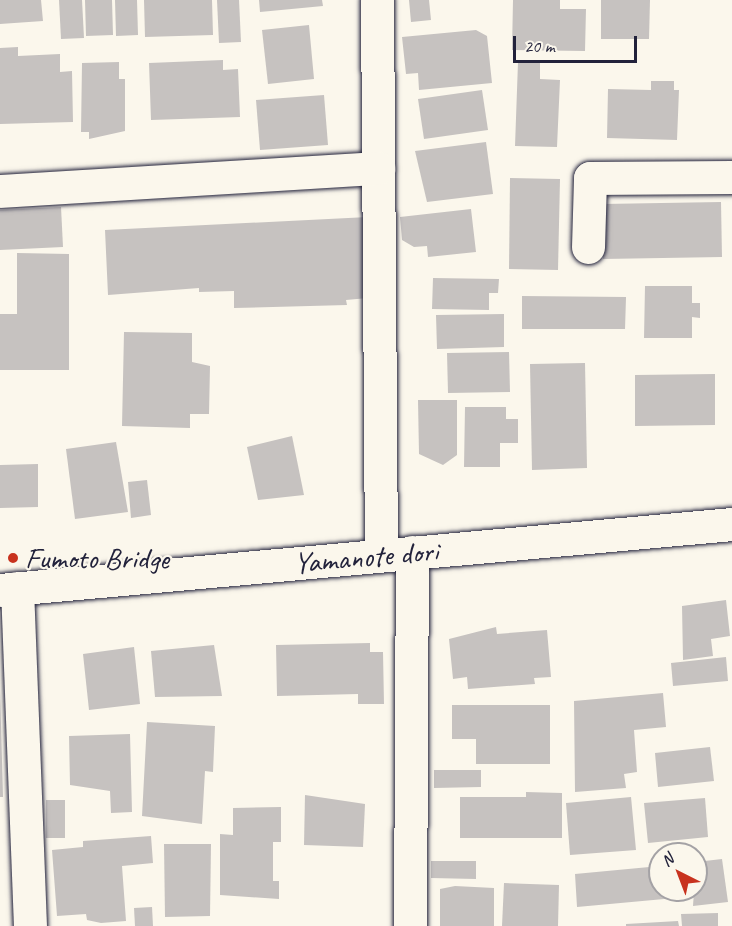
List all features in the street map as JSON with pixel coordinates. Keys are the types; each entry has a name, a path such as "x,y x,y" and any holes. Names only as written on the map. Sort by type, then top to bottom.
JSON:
{"street":[{"path":"377,0 378,168 410,926"},
{"path":"0,191 378,168"},
{"path":"588,247 590,178 732,177"},
{"name":"Yamanote dori","path":"8,589 732,524"},
{"path":"8,589 30,926"}],"building":[{"path":"0,0 41,0 43,21 0,24"},
{"path":"59,0 82,0 84,38 61,39"},
{"path":"85,0 112,0 113,35 86,36"},
{"path":"115,0 137,0 138,35 116,36"},
{"path":"144,0 212,0 213,35 145,37"},
{"path":"217,0 239,0 241,42 219,43"},
{"path":"259,0 322,0 323,6 260,12"},
{"path":"409,0 429,0 431,20 411,22"},
{"path":"513,0 560,0 560,9 586,9 585,51 512,50"},
{"path":"601,0 650,0 649,39 601,39"},
{"path":"309,25 314,79 268,84 262,30"},
{"path":"476,30 487,36 492,83 419,90 418,73 406,74 402,37"},
{"path":"18,47 18,56 60,54 60,72 72,71 73,122 0,124 0,48"},
{"path":"223,60 223,70 238,69 240,117 151,120 149,63"},
{"path":"119,62 119,79 125,79 125,131 89,139 89,132 81,132 82,63"},
{"path":"518,62 540,62 540,79 560,80 557,147 515,146"},
{"path":"651,81 674,81 674,90 679,90 677,140 607,138 608,89 651,90"},
{"path":"482,90 488,130 424,139 418,99"},
{"path":"324,95 328,145 260,150 256,100"},
{"path":"486,142 493,194 427,202 415,151"},
{"path":"510,178 560,179 558,270 509,269"},
{"path":"721,202 722,257 603,259 602,204"},
{"path":"61,207 63,247 0,250 0,210"},
{"path":"471,209 476,252 428,257 427,246 414,247 402,240 400,217"},
{"path":"368,217 368,298 346,300 347,305 234,308 234,291 199,292 199,288 108,295 105,230"},
{"path":"17,253 69,254 69,370 0,370 0,314 17,314"},
{"path":"433,278 499,279 498,293 489,293 489,310 432,309"},
{"path":"645,286 692,286 692,303 700,303 700,318 692,317 692,338 644,338"},
{"path":"522,296 626,297 625,329 522,329"},
{"path":"504,314 504,347 437,349 436,315"},
{"path":"124,332 192,333 192,362 210,366 209,414 190,414 190,428 122,426"},
{"path":"509,352 510,392 448,393 447,353"},
{"path":"585,363 587,468 532,470 530,364"},
{"path":"715,374 715,425 635,426 635,375"},
{"path":"418,400 457,400 457,455 443,465 419,454"},
{"path":"465,407 506,407 506,419 518,419 518,443 500,443 500,467 464,467"},
{"path":"292,436 304,495 258,500 247,447"},
{"path":"116,442 128,512 75,519 66,449"},
{"path":"38,464 38,507 0,508 0,465"},
{"path":"147,480 151,515 131,518 128,482"},
{"path":"726,600 730,636 711,639 713,656 683,660 682,606"},
{"path":"496,627 497,634 547,630 551,677 534,678 535,684 468,689 467,677 453,679 449,639"},
{"path":"370,643 370,652 383,652 384,704 358,704 358,694 277,696 276,645"},
{"path":"214,645 222,696 155,697 151,651"},
{"path":"134,647 140,704 89,710 83,654"},
{"path":"726,657 728,681 673,686 671,663"},
{"path":"0,689 3,797 0,797"},
{"path":"663,693 666,727 634,730 637,772 624,774 626,788 575,792 574,701"},
{"path":"452,705 550,705 550,764 476,764 476,739 452,739"},
{"path":"147,722 215,726 213,772 205,771 202,824 142,816"},
{"path":"130,734 132,812 111,813 110,791 70,785 69,736"},
{"path":"710,747 714,781 658,787 655,753"},
{"path":"434,770 481,770 481,787 434,788"},
{"path":"526,792 562,793 562,838 460,838 460,797 526,797"},
{"path":"305,795 365,804 363,847 304,845"},
{"path":"631,797 636,850 570,855 566,803"},
{"path":"705,798 708,837 648,843 644,803"},
{"path":"46,800 65,800 65,838 46,838"},
{"path":"281,807 281,842 273,842 273,881 279,881 279,899 220,895 220,834 233,835 233,808"},
{"path":"151,836 153,863 122,866 126,921 101,923 87,920 86,914 57,916 52,850 83,847 83,841"},
{"path":"164,844 211,844 210,916 165,917"},
{"path":"722,859 728,902 693,906 693,902 708,902 708,861"},
{"path":"431,861 476,861 476,879 431,878"},
{"path":"648,867 648,900 577,907 575,874"},
{"path":"504,883 559,885 558,926 502,926"},
{"path":"455,886 494,888 494,926 440,926 440,889"},
{"path":"152,907 153,926 135,926 134,908"},
{"path":"718,913 718,926 682,926 681,914"},
{"path":"678,921 679,926 626,926 626,924"}],"place":[{"name":"Fumoto Bridge","path":"13,558"}]}
